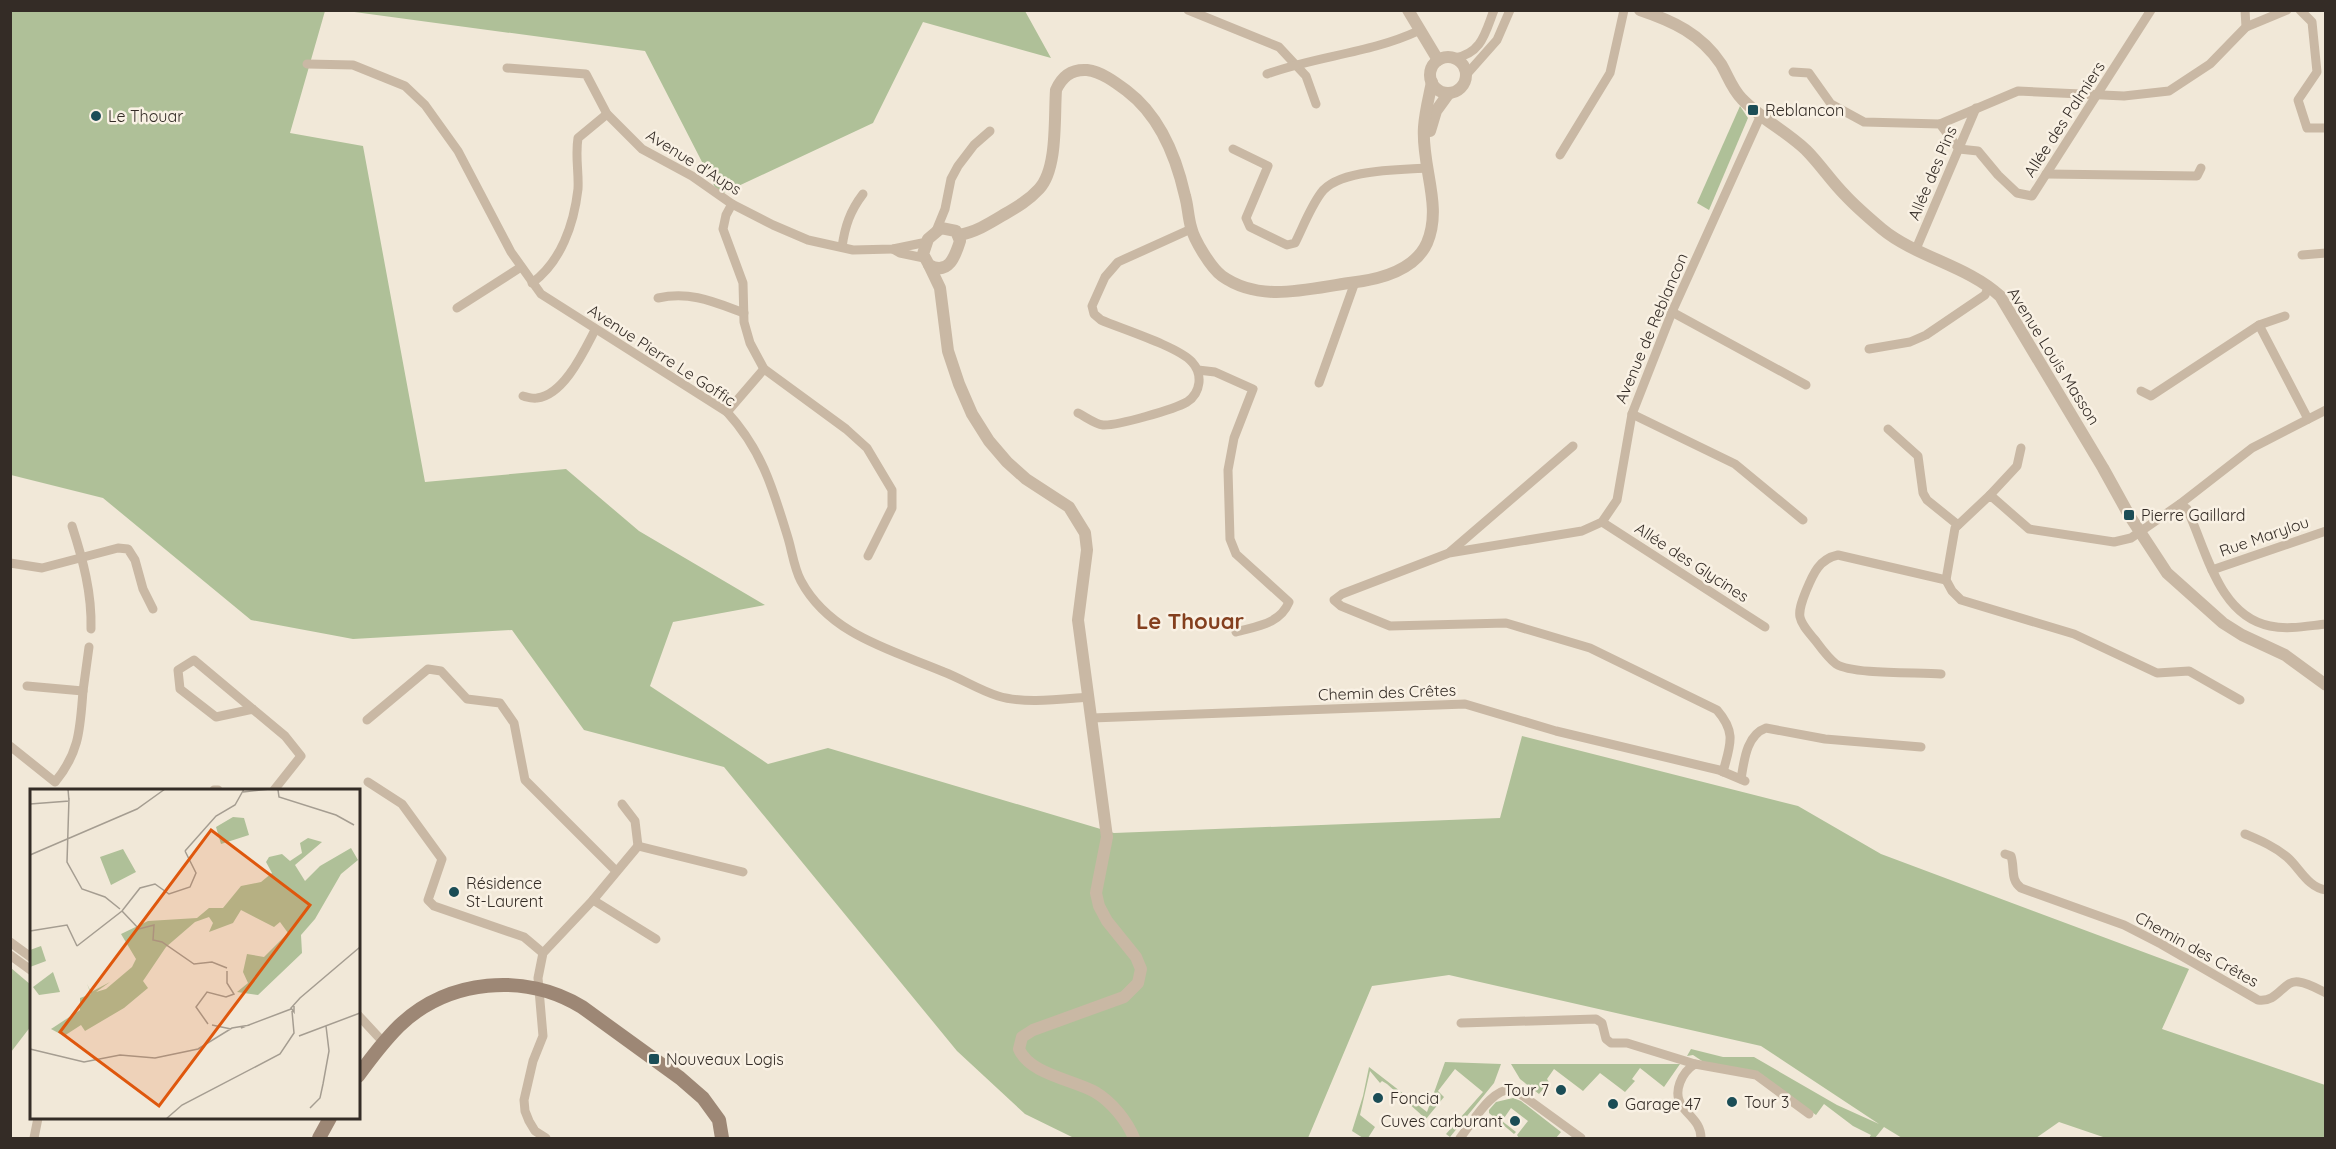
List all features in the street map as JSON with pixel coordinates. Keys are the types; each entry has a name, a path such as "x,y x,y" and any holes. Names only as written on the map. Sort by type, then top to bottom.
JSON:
{"main road":[{"path":"360,1073 400,1025 418,1011 448,995 490,985 510,984 540,988 569,999 582,1007 686,1083 712,1108 719,1120 722,1138"},
{"path":"319,1138 329,1119"}],"street":[{"path":"1188,10 1279,47 1306,76 1316,104"},
{"path":"1408,10 1418,31 1438,60"},
{"path":"957,250 986,225 1025,202 1044,182 1052,160 1056,90 1060,81 1075,70 1090,70 1111,78 1137,99 1153,116 1167,141 1185,195 1191,229 1209,262 1220,275 1240,287 1276,293 1355,282 1392,274 1406,267 1426,245 1434,220 1424,128 1432,82 1431,70 1438,60 1443,58 1469,56 1478,46 1494,10"},
{"path":"1425,143 1436,111 1449,93 1462,87 1466,75 1497,40 1510,10"},
{"path":"1560,155 1610,73 1624,10"},
{"name":"Avenue Louis Masson","path":"1640,10 1688,29 1707,47 1721,65 1740,97 1760,117 1805,149 1845,195 1884,230 1989,286 2000,296 2167,573 2206,609 2242,635 2285,655 2325,685"},
{"name":"Allée des Palmiers","path":"1959,148 1978,151 2017,193 2032,196 2151,10"},
{"path":"2245,10 2246,27"},
{"path":"1793,72 1809,73 1831,104 1864,122 1940,124 2018,91 2124,96 2169,91 2210,64 2246,27 2288,10"},
{"path":"2300,10 2312,22 2317,72 2298,100 2307,128 2325,128"},
{"path":"1267,74 1294,64 1398,40 1418,31"},
{"path":"1455,58 1462,63 1466,75"},
{"name":"Avenue Pierre Le Goffic","path":"307,64 354,64 405,86 425,105 458,151 511,252 542,294 595,330 727,412 743,430 761,460 801,580 823,612 842,626 886,649 944,671 999,696 1046,700 1089,697"},
{"name":"Avenue d'Aups","path":"507,68 586,74 607,114 642,149 692,176 732,204 808,240 853,250 893,249 927,242"},
{"path":"1432,82 1437,89 1449,93"},
{"name":"Allée des Pins","path":"1916,249 1976,108"},
{"path":"532,283 552,264 570,227 578,188 575,153 578,138 607,114"},
{"name":"Avenue de Reblancon","path":"1602,522 1617,500 1632,414 1672,312 1760,117"},
{"path":"1940,124 1959,148"},
{"path":"990,131 958,166 951,178 945,209 936,231 923,248 926,262 940,288 948,351 972,414 989,441 1007,462 1026,479 1069,507 1085,533 1087,550 1078,620 1107,837 1096,893 1099,906 1107,921 1136,957 1141,969 1138,983 1124,997 1026,1034 1020,1041 1019,1049 1032,1065 1098,1094 1119,1113 1134,1138"},
{"path":"1233,149 1268,166 1246,218 1250,227 1287,245 1295,243 1322,191 1338,181 1357,174 1427,168"},
{"path":"2046,174 2197,176 2201,168"},
{"path":"842,247 845,227 853,208 863,194"},
{"path":"732,204 726,215 723,229 743,283 744,322 750,343 764,369 846,429 867,448 892,490 892,508 868,556"},
{"path":"940,288 960,241 945,209"},
{"path":"936,231 941,228 955,232 986,225"},
{"path":"1078,413 1101,425 1127,422 1187,402 1197,392 1198,370 1191,360 1160,343 1101,320 1094,314 1092,306 1105,277 1118,262 1191,229"},
{"name":"Avenue d'Aups","path":"893,249 926,262"},
{"path":"2302,255 2325,253"},
{"path":"926,262 940,269 947,267"},
{"path":"457,308 521,267"},
{"path":"1319,383 1355,282"},
{"path":"1869,349 1910,342 1926,335 1985,295 1989,286"},
{"path":"658,298 671,295 703,297 744,313"},
{"path":"1672,312 1806,385"},
{"path":"2141,391 2151,396 2259,325 2285,316"},
{"path":"2259,325 2308,419"},
{"path":"523,396 538,398 560,386 573,369 595,330"},
{"path":"727,412 764,369"},
{"path":"1198,370 1215,372 1253,389 1234,438 1228,470 1230,539 1236,554 1289,602 1285,613 1278,618 1236,632"},
{"path":"1990,495 2024,526 2036,531 2115,542 2131,538 2180,504 2252,448 2325,410"},
{"path":"1632,414 1735,464 1803,520"},
{"path":"1888,429 1918,456 1923,493 1927,500 1958,525"},
{"path":"1449,554 1573,446"},
{"path":"2021,448 2017,466 1958,525 1952,539 1946,580 1952,591 1961,600 2074,634 2157,673 2189,671 2240,700"},
{"path":"2180,504 2187,509 2223,591 2236,606 2258,622 2285,628 2325,624"},
{"path":"1602,522 1582,531 1449,554 1342,594 1334,600 1341,606 1390,626 1506,622 1590,648 1718,710 1728,723 1731,737 1723,772"},
{"name":"Allée des Glycines","path":"1602,522 1766,627"},
{"path":"72,526 82,557 92,607 91,629"},
{"name":"Rue Marylou","path":"2212,570 2325,531"},
{"path":"10,563 42,568 118,548 128,549 135,560 143,588 153,609"},
{"path":"1941,674 1842,667 1833,662 1806,629 1798,612 1816,570 1824,560 1833,556 1856,558 1946,580"},
{"path":"10,746 54,782 66,769 79,738 88,647"},
{"path":"253,709 216,717 180,689 178,670 194,660 253,709 285,736 301,756 275,789"},
{"path":"367,720 428,669 441,671 467,699 500,703 514,723 525,780 616,871"},
{"path":"27,686 83,691"},
{"name":"Chemin des Crêtes","path":"1092,718 1465,704 1556,731 1723,772 1743,780 1744,759 1750,742 1757,732 1766,728 1817,738 1921,747"},
{"path":"368,782 402,804 442,859 428,900 434,906 524,937 543,954"},
{"path":"546,1138 535,1131 529,1121 524,1100 533,1061 543,1036 538,978 543,954 593,900 638,846 635,821 622,804"},
{"path":"2245,834 2269,844 2286,856 2313,886 2325,890"},
{"path":"638,846 743,872"},
{"name":"Chemin des Crêtes","path":"2005,854 2012,856 2013,878 2015,884 2021,888 2124,926 2161,944 2258,1000 2265,1001 2275,998 2292,982 2300,982 2325,993"},
{"path":"593,900 656,939"},
{"path":"10,942 30,957"},
{"path":"10,955 30,970"},
{"path":"360,1017 384,1042"},
{"path":"1461,1023 1596,1019 1602,1023 1606,1039 1611,1043 1627,1043 1695,1064 1756,1075 1809,1114"},
{"path":"1695,1064 1682,1078 1678,1094 1683,1108 1696,1121 1701,1138"},
{"path":"1460,1138 1496,1094 1510,1089 1515,1090 1581,1138"},
{"path":"33,1138 38,1119"}],"green space":[{"path":"10,11 325,11 290,133 363,146 425,482 566,469 639,531 765,605 673,622 650,686 768,764 828,748 1114,833 1500,818 1522,736 1798,806 1881,854 2189,969 2162,1029 2325,1085 2325,1138 2106,1138 2059,1122 2036,1138 1902,1138 1884,1127 1875,1138 1869,1138 1871,1135 1853,1126 1824,1104 1816,1115 1761,1074 1705,1063 1693,1055 1687,1056 1691,1049 1723,1057 1754,1057 1837,1105 1879,1124 1761,1046 1449,975 1372,986 1308,1138 1074,1138 1025,1114 957,1051 724,767 584,730 512,630 353,639 251,620 103,498 11,475"},
{"path":"347,11 1025,11 1051,58 923,22 873,123 719,195 645,51"},
{"path":"1740,106 1748,118 1709,210 1697,203"},
{"path":"11,968 30,984 30,1027 11,1052"},
{"path":"1445,1062 1501,1064 1494,1083 1450,1137 1446,1134 1483,1092 1455,1069 1438,1091 1444,1097 1426,1119 1387,1084 1382,1081 1380,1083 1370,1071 1360,1115 1375,1127 1368,1138 1363,1138 1352,1131 1369,1067 1427,1112"},
{"path":"1511,1064 1680,1064 1664,1087 1640,1068 1632,1079 1635,1081 1625,1092 1600,1073 1583,1091 1554,1069 1547,1079 1549,1082 1539,1094 1520,1079"},
{"path":"1513,1098 1521,1101 1561,1132 1556,1138 1519,1138 1517,1135 1528,1121 1511,1108 1502,1121 1516,1132 1514,1134 1489,1113 1496,1102"}],"place":[{"name":"Reblancon","path":"1753,110"},
{"name":"Le Thouar","path":"96,116"},
{"name":"Pierre Gaillard","path":"2129,515"},
{"name":"Résidence St-Laurent","path":"454,892"},
{"name":"Nouveaux Logis","path":"654,1059"},
{"name":"Tour 7","path":"1561,1090"},
{"name":"Foncia","path":"1378,1098"},
{"name":"Tour 3","path":"1732,1102"},
{"name":"Garage 47","path":"1613,1104"},
{"name":"Cuves carburant","path":"1515,1121"}],"district":[{"name":"Le Thouar","path":"1190,621"}]}
